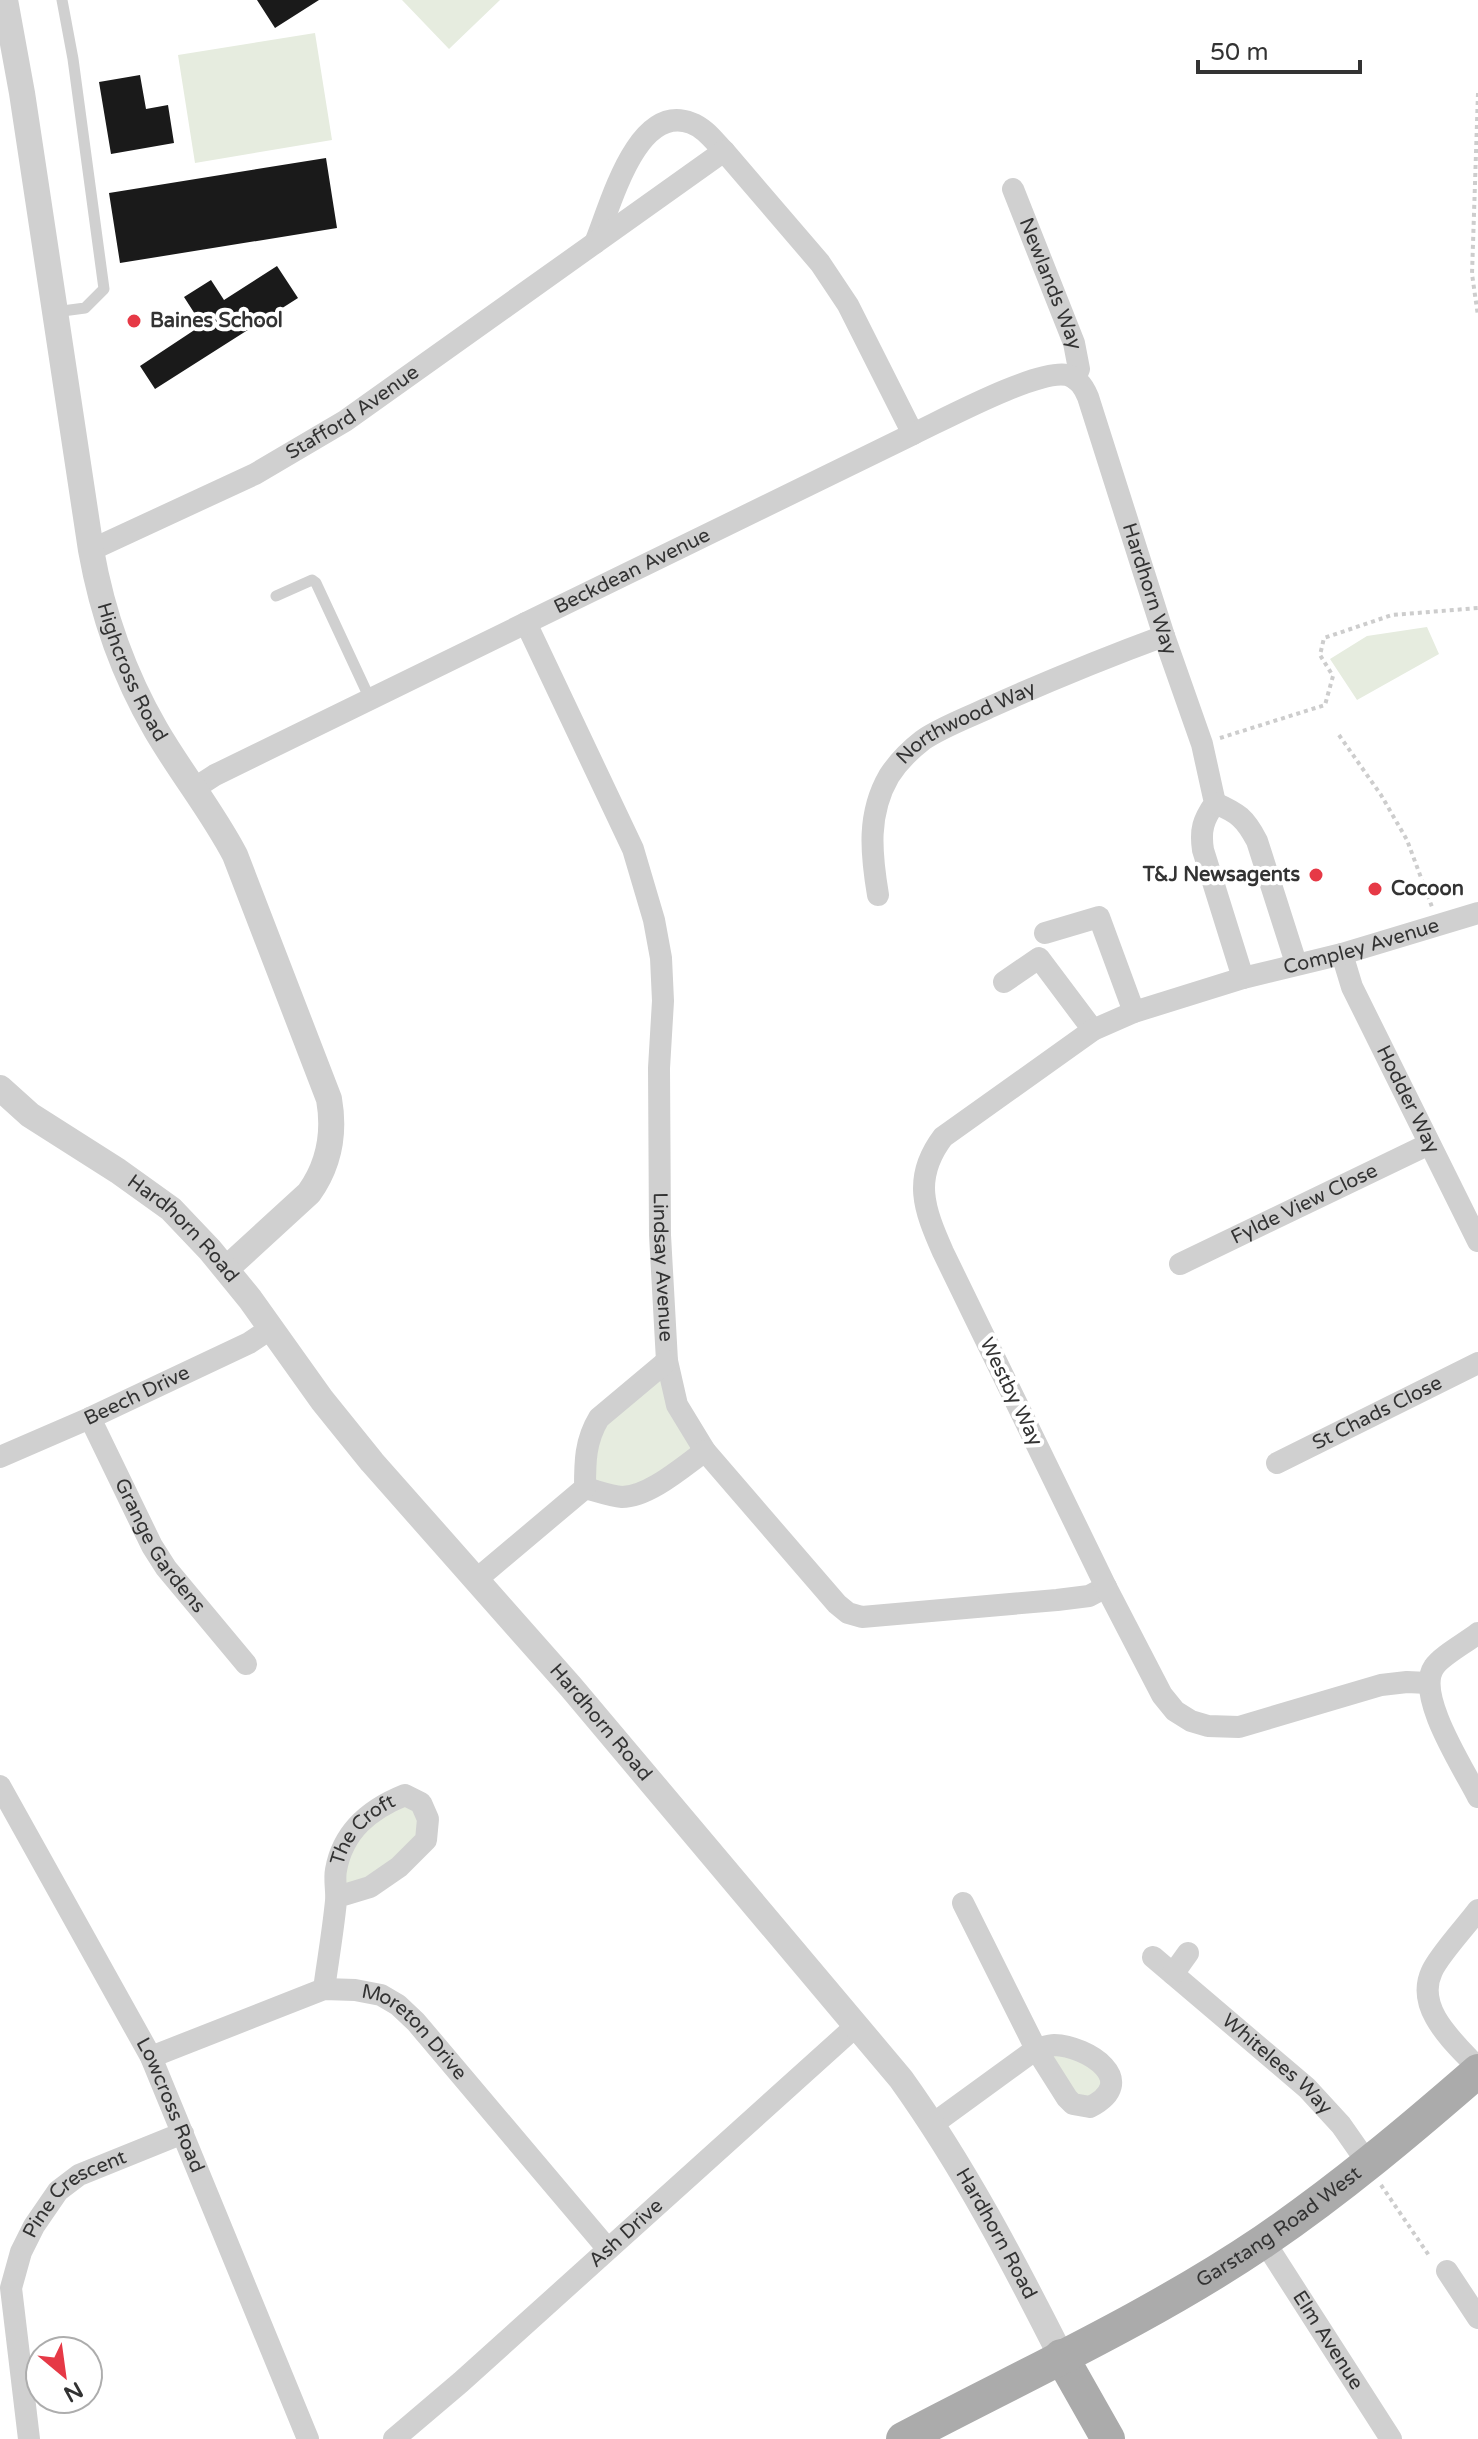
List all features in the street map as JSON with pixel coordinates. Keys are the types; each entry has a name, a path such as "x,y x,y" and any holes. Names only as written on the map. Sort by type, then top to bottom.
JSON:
{"main road":[{"name":"Garstang Road West","path":"903,2439 1168,2301 1264,2241 1369,2165 1478,2070"},
{"name":"Hardhorn Road","path":"1061,2356 1108,2439"}],"street":[{"name":"Highcross Road","path":"5,0 22,93 91,550 107,614 122,660 155,728 235,855 329,1099 333,1121 325,1165 314,1186 226,1269"},
{"path":"595,243 633,149 645,133 661,123 678,120 706,132 820,263 848,305 913,434"},
{"name":"Stafford Avenue","path":"91,550 219,492 304,447 377,399 724,151"},
{"name":"Newlands Way","path":"1013,189 1074,343 1079,369 1075,379"},
{"name":"Beckdean Avenue","path":"195,788 215,775 996,395 1028,383 1064,375 1075,379"},
{"name":"Hardhorn Way","path":"1075,379 1084,387 1088,397 1202,744 1215,803"},
{"name":"Lindsay Avenue","path":"526,623 633,849 654,920 661,958 663,1001 659,1068 660,1235 667,1361 677,1405 705,1451 848,1613 862,1617 1057,1600 1089,1596 1106,1587"},
{"name":"Northwood Way","path":"878,895 872,847 874,812 889,776 904,757 924,739 967,718 1080,666 1164,636"},
{"path":"1243,978 1203,850 1200,831 1215,803 1236,812 1248,824 1257,841 1296,963"},
{"name":"Compley Avenue","path":"1243,978 1342,954 1478,913"},
{"path":"1045,933 1099,917 1134,1012"},
{"name":"Hodder Way","path":"1342,954 1352,987 1478,1241"},
{"path":"1004,982 1039,958 1093,1030"},
{"name":"Westby Way","path":"1243,978 1134,1012 1093,1030 943,1137 933,1151 925,1172 922,1194 928,1218 1106,1587 1162,1695 1175,1711 1208,1726 1239,1727 1381,1685 1428,1683"},
{"name":"Hardhorn Road","path":"0,1088 30,1115 171,1209 226,1269 372,1462 477,1579 901,2079 978,2196 1061,2356"},
{"name":"Fylde View Close","path":"1180,1264 1429,1144"},
{"name":"Beech Drive","path":"0,1457 249,1343 270,1329"},
{"path":"477,1579 585,1488 585,1453 599,1418 667,1361"},
{"name":"St Chads Close","path":"1277,1463 1478,1363"},
{"name":"Grange Gardens","path":"90,1418 152,1546 166,1568 246,1664"},
{"path":"585,1488 622,1497 636,1495 705,1451"},
{"path":"1478,1633 1434,1666 1428,1683 1431,1703 1478,1797"},
{"name":"Lowcross Road","path":"0,1786 151,2057 308,2439"},
{"name":"The Croft","path":"324,1989 337,1897 335,1871 346,1838 370,1812 405,1795 421,1803 428,1819 426,1840 399,1867 370,1887 337,1897"},
{"path":"933,2124 1036,2049 963,1903"},
{"path":"1478,1910 1432,1971 1428,1993 1437,2020 1478,2070"},
{"path":"1173,1974 1188,1953"},
{"name":"Whitelees Way","path":"1153,1957 1307,2088 1341,2125 1369,2165"},
{"name":"Moreton Drive","path":"151,2057 324,1989 381,1995 398,2005 416,2022 607,2248"},
{"name":"Ash Drive","path":"394,2439 857,2025"},
{"name":"Pine Crescent","path":"29,2439 11,2288 21,2252 34,2226 58,2191 79,2175 183,2133"},
{"name":"Elm Avenue","path":"1264,2241 1391,2439"},
{"path":"1447,2271 1477,2314"}],"lane":[{"path":"54,312 85,308 104,289 73,59 62,0"},
{"path":"276,596 306,581 316,583 370,699"}],"path":[{"path":"1478,93 1472,274 1478,316"},
{"path":"1202,744 1325,705 1333,676 1320,655 1324,638 1392,615 1478,608"},
{"path":"1339,735 1381,795 1407,840 1438,924"},
{"path":"1369,2165 1436,2265 1447,2271"}],"shaded area":[{"path":"402,0 500,0 449,49"},
{"path":"315,33 332,140 195,163 178,55"},
{"path":"1427,627 1439,654 1357,700 1330,659 1367,636"},
{"path":"667,1361 705,1451 649,1489 585,1488 588,1441"},
{"path":"421,1803 426,1840 337,1897 348,1843 370,1812"},
{"path":"1052,2045 1111,2076 1090,2107 1045,2066"}],"building":[{"path":"257,0 319,0 275,28"},
{"path":"140,75 146,109 168,105 174,143 111,154 99,82"},
{"path":"326,158 337,228 120,263 109,193"},
{"path":"277,266 298,298 155,389 140,366 202,325 184,297 211,280 224,300"}],"place":[{"name":"Baines School","path":"134,321"},
{"name":"T&J Newsagents","path":"1316,875"},
{"name":"Cocoon","path":"1375,889"}]}
